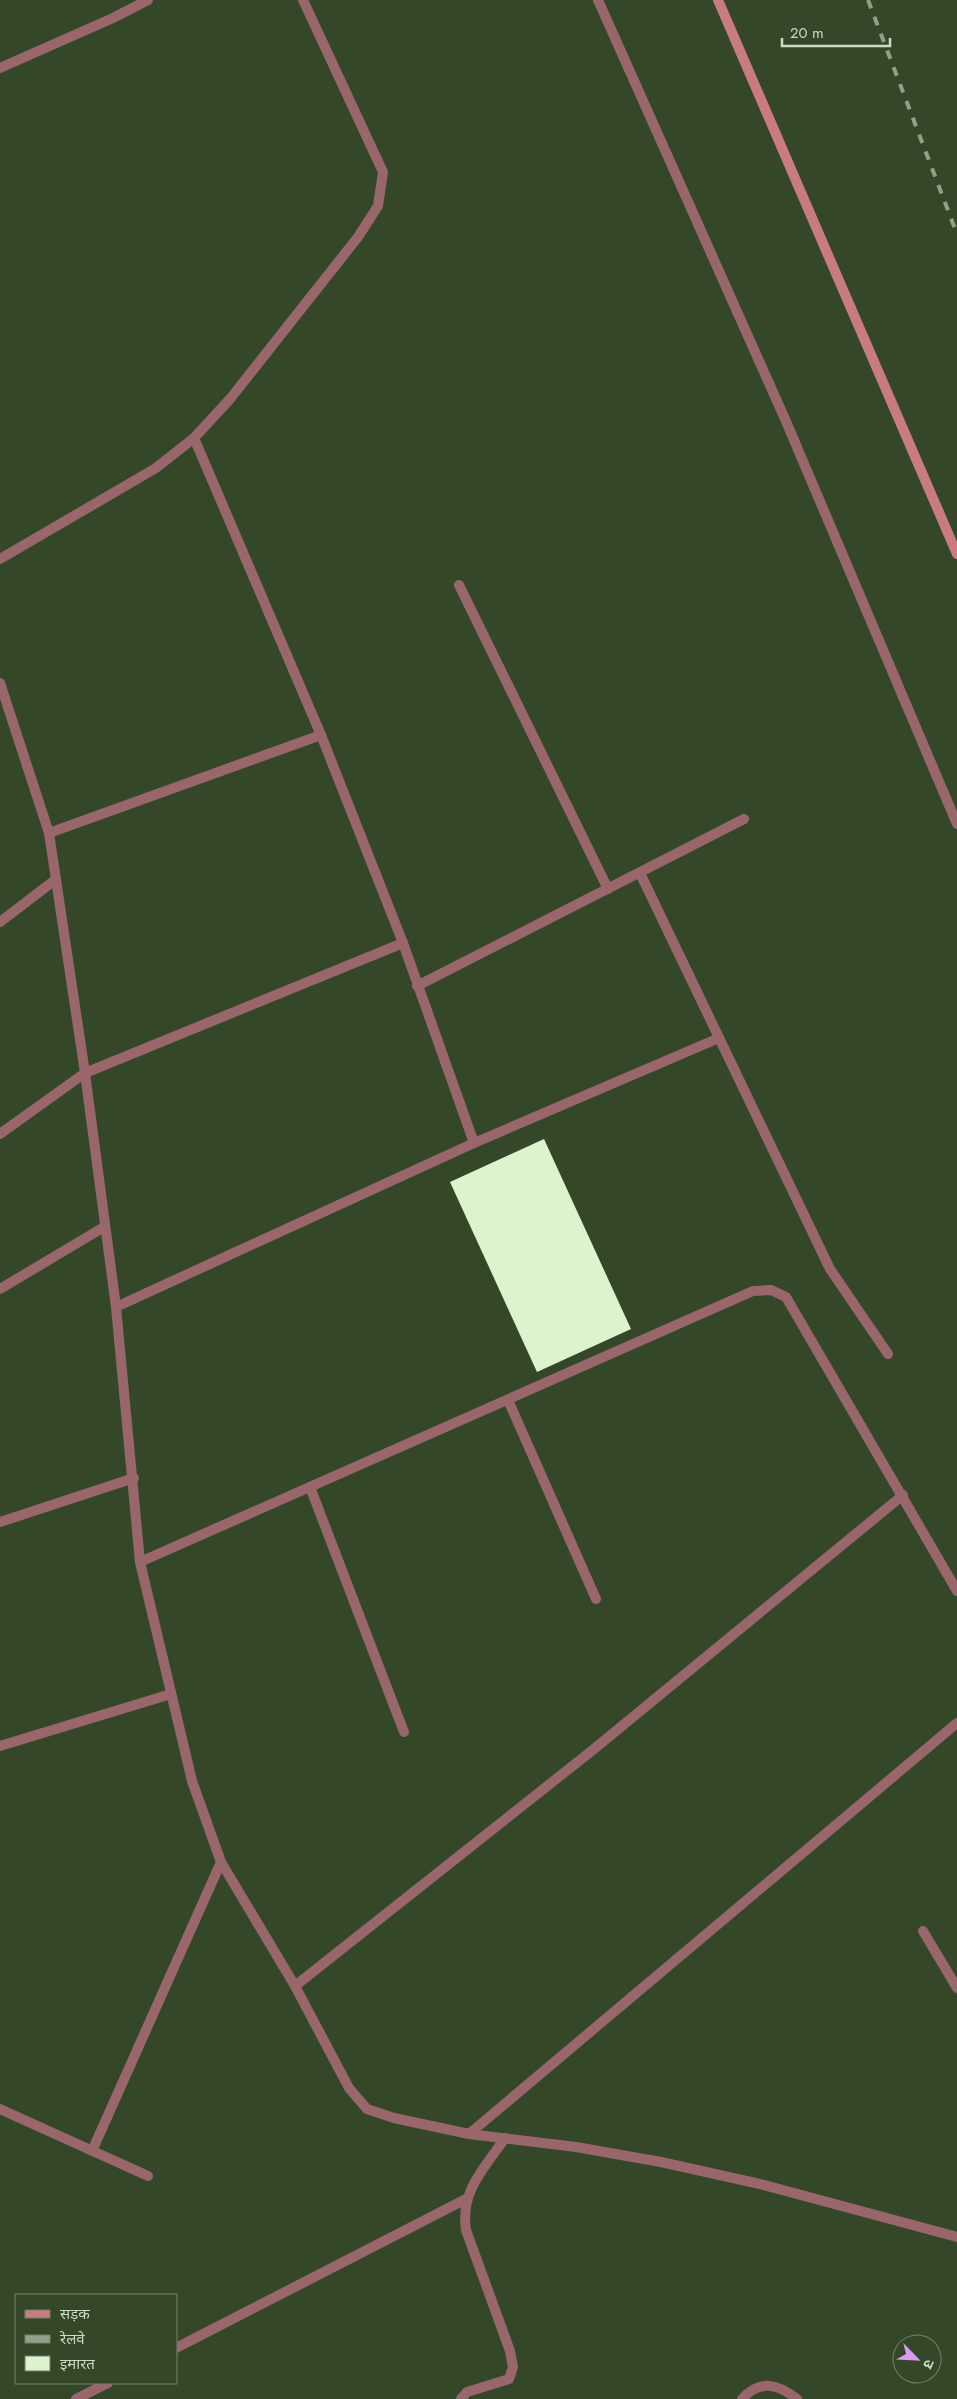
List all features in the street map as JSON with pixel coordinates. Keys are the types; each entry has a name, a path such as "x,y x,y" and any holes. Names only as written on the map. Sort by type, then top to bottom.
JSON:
{"street":[{"path":"0,68 113,18 148,0"},
{"path":"0,560 156,468 194,438 230,399 352,245 378,206 383,172 303,0"},
{"path":"598,0 785,419 957,824"},
{"path":"718,0 957,554"},
{"path":"194,438 321,735 403,943 474,1143"},
{"path":"459,585 608,889"},
{"path":"0,683 49,833 85,1073 116,1307 134,1478 140,1562 192,1781 221,1862 295,1986 349,2088 367,2109 394,2118 469,2134 576,2147 751,2182 957,2238"},
{"path":"49,833 321,735"},
{"path":"417,986 744,820"},
{"path":"640,873 830,1269 888,1354"},
{"path":"0,922 55,880"},
{"path":"0,1134 85,1073 403,943"},
{"path":"116,1307 474,1143 719,1038"},
{"path":"0,1289 104,1227"},
{"path":"140,1562 753,1291 771,1290 786,1297 903,1495 957,1591"},
{"path":"508,1400 596,1598"},
{"path":"0,1522 134,1478"},
{"path":"310,1487 404,1732"},
{"path":"295,1986 594,1749 903,1495"},
{"path":"0,1746 171,1694"},
{"path":"469,2134 957,1723"},
{"path":"92,2150 221,1862"},
{"path":"923,1931 957,1988"},
{"path":"0,2108 148,2176"},
{"path":"462,2399 467,2392 509,2379 513,2366 510,2351 466,2230 464,2215 466,2199 476,2180 505,2138"},
{"path":"178,2347 466,2199"},
{"path":"76,2399 106,2384"},
{"path":"742,2399 763,2385 782,2387 796,2399"}],"building":[{"path":"544,1139 631,1329 537,1372 450,1182"}],"railway":[{"path":"868,0 957,234"}]}
